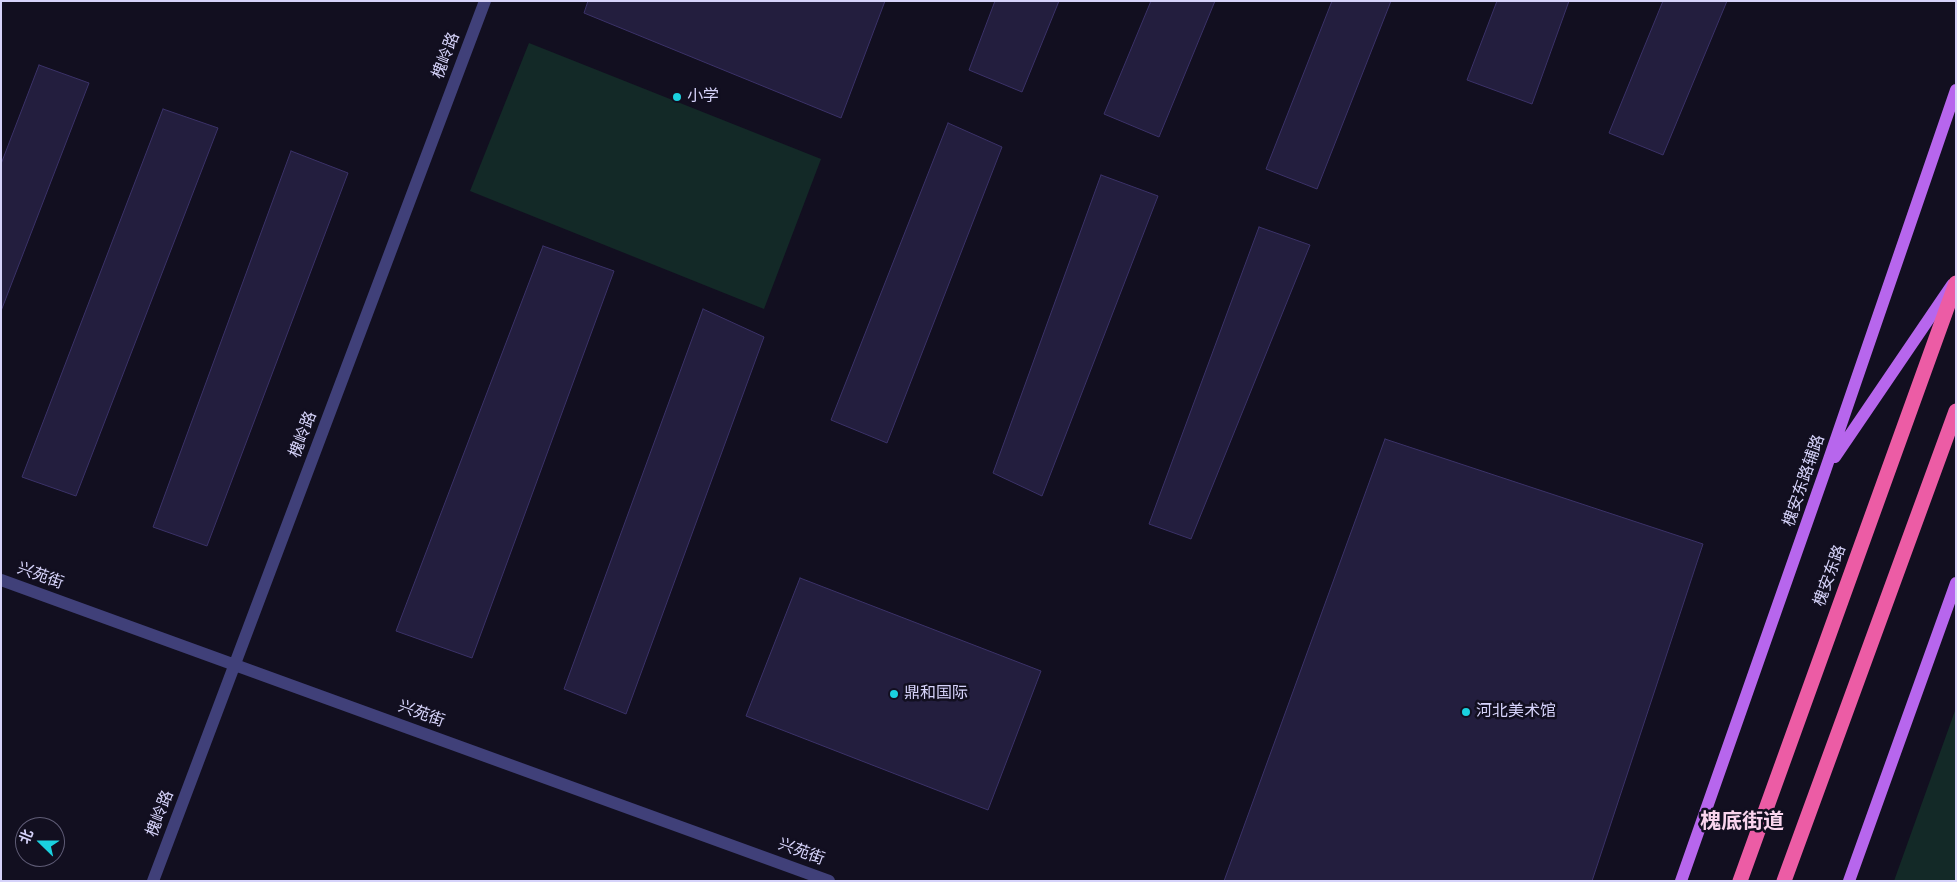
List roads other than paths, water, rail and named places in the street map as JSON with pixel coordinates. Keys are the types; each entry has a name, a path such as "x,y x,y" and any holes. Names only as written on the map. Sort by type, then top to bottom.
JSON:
{"highway":[{"name":"槐安东路","path":"1740,881 1956,281"},
{"path":"1784,881 1956,411"}],"main road":[{"name":"槐安东路辅路","path":"1681,881 1956,90"},
{"path":"1825,471 1956,281"},
{"path":"1849,881 1956,583"}],"street":[{"name":"槐岭路","path":"153,881 485,1"},
{"name":"兴苑街","path":"1,580 829,881"}],"place":[{"name":"小学","path":"677,97"},
{"name":"鼎和国际","path":"894,694"},
{"name":"河北美术馆","path":"1466,712"}],"district":[{"name":"槐底街道","path":"1742,823"}]}
